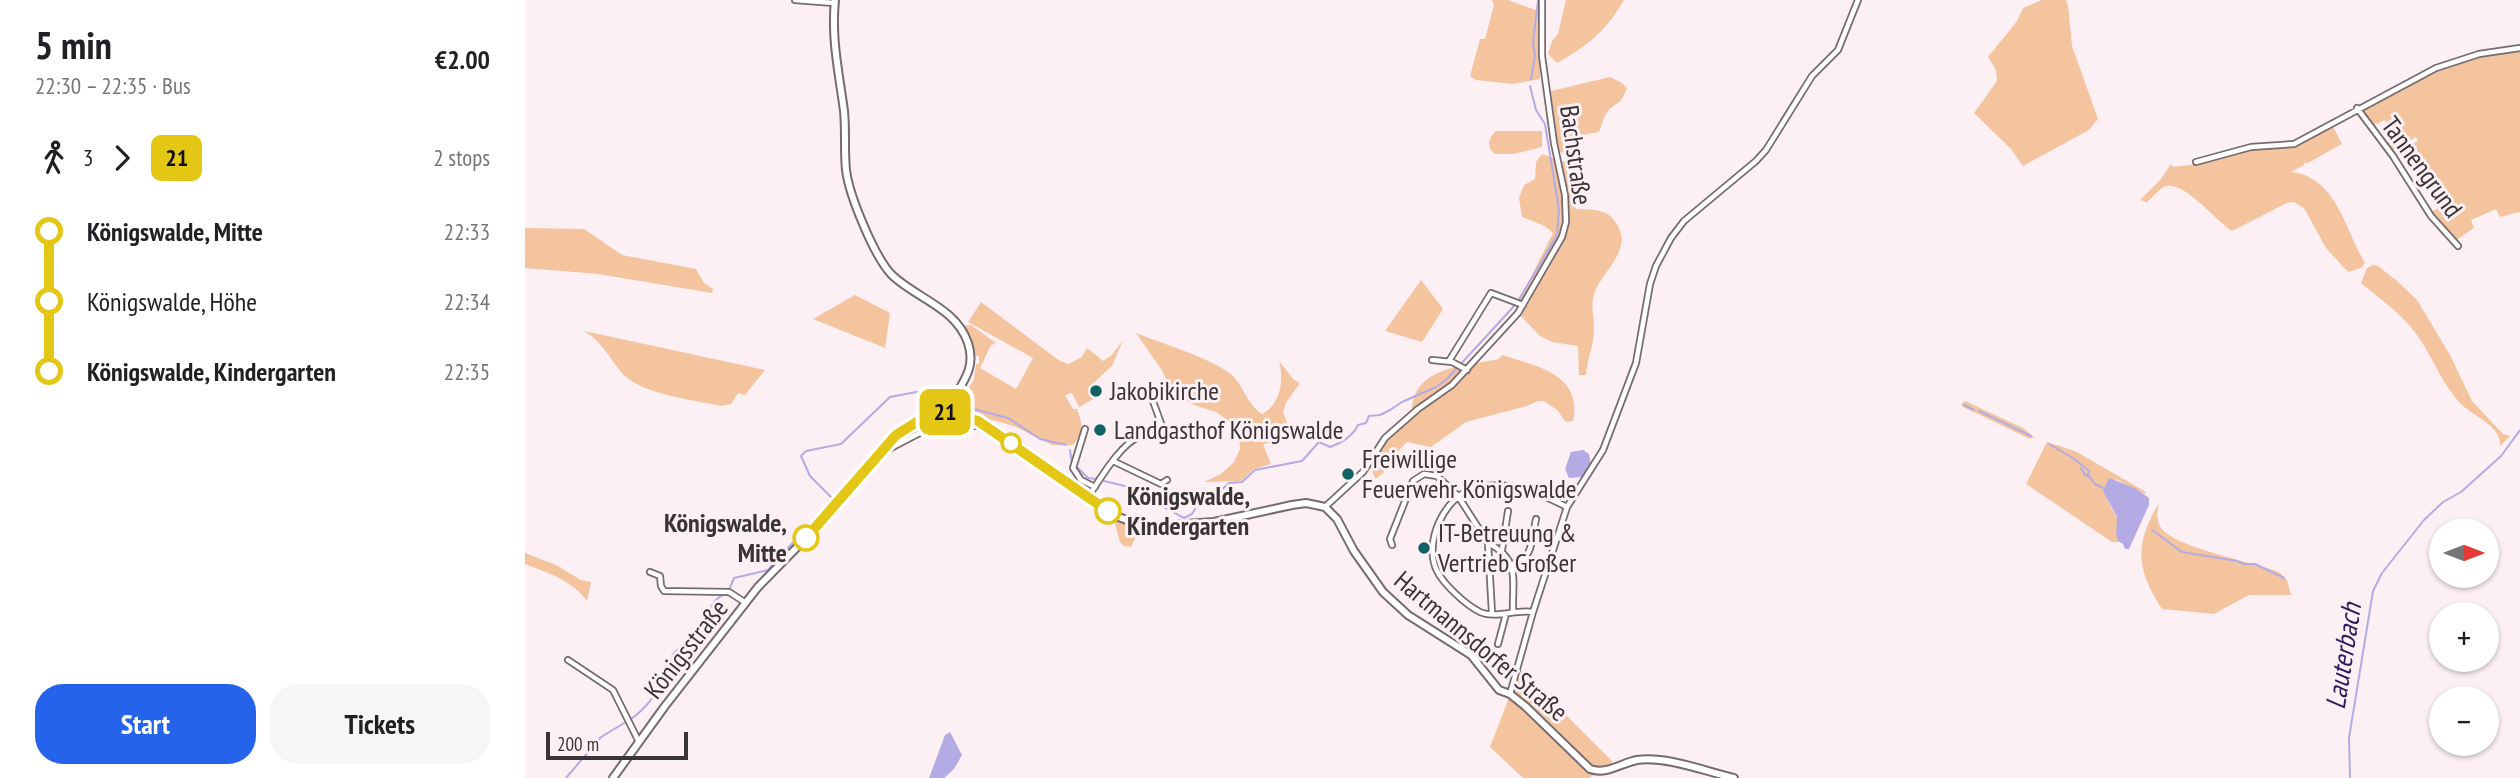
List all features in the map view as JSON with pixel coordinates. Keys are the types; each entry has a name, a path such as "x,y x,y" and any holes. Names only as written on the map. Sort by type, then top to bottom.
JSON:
{"street":[{"path":"795,0 834,1 833,41 850,188 876,251 892,275 952,318 964,335 970,359 967,377 949,409 987,426 1118,517 1138,524 1159,526 1214,522 1306,503 1325,507"},
{"name":"Bachstraße","path":"1325,507 1363,472 1385,438 1467,370 1522,305 1562,237 1566,222 1565,195 1554,143 1542,56 1542,0"},
{"path":"1510,694 1567,507 1606,443 1636,363 1650,284 1664,250 1691,214 1766,150 1812,76 1841,45 1858,0"},
{"name":"Tannengrund","path":"2196,162 2251,146 2294,144 2425,72 2490,51 2520,48"},
{"name":"Tannengrund","path":"2357,108 2431,216 2458,246"},
{"path":"1449,361 1491,293 1522,305"},
{"path":"1432,359 1449,361 1467,370"},
{"path":"1089,497 1113,461 1134,440 1161,435 1162,426 1150,393"},
{"name":"Königsstraße","path":"613,778 746,603 896,435 933,412 949,409"},
{"path":"884,449 890,449 936,425 987,426"},
{"path":"1084,429 1074,464 1077,476 1095,487"},
{"path":"1113,461 1161,484 1167,480"},
{"path":"1392,545 1390,539 1415,478 1423,474 1437,476 1458,496 1488,543 1492,613"},
{"path":"1533,612 1482,613 1442,579 1436,569 1434,553 1440,519 1448,505 1458,496 1476,487 1509,486 1537,493 1567,507"},
{"name":"Hartmannsdorfer Straße","path":"1325,507 1337,519 1353,551 1383,592 1408,615 1471,655 1499,690 1510,694 1554,732 1590,769 1603,771 1633,761 1651,760 1734,778"},
{"path":"1503,550 1508,511"},
{"path":"1512,564 1522,562 1528,556 1536,519"},
{"path":"1488,543 1503,550 1512,564 1513,611"},
{"path":"650,572 660,576 660,586 664,592 727,592 746,603"},
{"path":"1498,644 1506,614"},
{"path":"568,660 613,690 639,743"}],"shaded area":[{"path":"1492,0 1508,0 1541,12 1540,79 1513,84 1476,80 1470,76 1480,39 1485,39 1494,5"},
{"path":"1566,0 1624,0 1595,37 1557,63 1548,54 1552,41 1558,34"},
{"path":"2042,0 2066,0 2072,46 2098,119 2089,130 2023,166 2011,149 1974,113 1997,81 1996,70 1988,57 2017,21 2023,8"},
{"path":"2520,50 2520,212 2500,217 2496,209 2471,220 2474,228 2455,241 2430,213 2446,203 2425,169 2418,173 2404,149 2418,141 2416,137 2393,150 2388,141 2395,137 2385,120 2372,126 2362,109 2458,64"},
{"path":"1610,77 1627,88 1623,98 1607,112 1599,132 1577,136 1562,153 1555,148 1547,92"},
{"path":"2332,125 2342,144 2306,164 2304,162 2304,165 2291,172 2307,176 2329,194 2365,263 2361,268 2348,272 2326,248 2304,208 2294,202 2232,231 2181,189 2164,187 2147,202 2140,200 2160,180 2171,164 2173,167 2198,164 2256,148 2294,146"},
{"path":"1496,131 1542,131 1542,147 1514,154 1495,154 1489,142"},
{"path":"1542,154 1565,162 1576,209 1606,213 1614,220 1621,235 1621,244 1614,262 1594,294 1594,332 1586,375 1579,375 1578,346 1552,342 1540,336 1520,315 1519,301 1553,233 1545,226 1522,217 1519,198 1524,185 1535,179 1536,162"},
{"path":"525,228 584,229 622,255 696,269 704,283 713,289 712,293 598,274 525,268"},
{"path":"2373,265 2397,281 2417,300 2450,355 2472,401 2503,434 2510,436 2500,446 2492,427 2466,409 2454,396 2411,327 2361,283 2367,268"},
{"path":"1421,280 1443,309 1422,342 1385,331"},
{"path":"855,295 890,313 885,348 813,319"},
{"path":"981,302 1060,361 1068,364 1082,357 1087,348 1103,361 1112,355 1123,340 1112,366 1088,388 1093,399 1079,407 1072,393 1065,395 1073,409 1077,409 1081,424 1081,432 1073,445 1052,445 1014,426 959,411 958,403 973,381 976,364 979,364 979,356 976,356 962,326 971,325 996,343 991,345 980,368 1016,389 1033,358 968,322"},
{"path":"584,331 765,370 745,395 738,393 731,404 722,406 684,399 656,392 633,382 624,375 601,345"},
{"path":"1136,333 1219,366 1233,376 1252,405 1262,414 1277,398 1281,376 1279,361 1294,380 1300,383 1283,412 1293,439 1263,444 1271,464 1254,469 1241,481 1204,482 1221,474 1234,462 1240,449 1239,436 1226,419 1216,412 1172,394 1163,372"},
{"path":"1502,355 1542,368 1564,382 1571,392 1574,405 1573,421 1566,422 1557,410 1544,401 1538,401 1466,422 1431,447 1407,442 1389,460 1384,472 1376,479 1372,469 1375,450 1412,412 1414,397 1421,385 1443,371 1499,359"},
{"path":"1965,401 2023,428 2034,437 2030,439 1963,407 1961,404"},
{"path":"2047,442 2075,451 2146,492 2145,494 2115,479 2108,501 2118,520 2118,542 2112,542 2026,484"},
{"path":"1583,450 1589,454 1591,465 1581,477 1569,478 1565,469 1571,452"},
{"path":"2109,478 2135,488 2149,498 2149,505 2129,549 2125,549 2118,541 2117,517 2103,491"},
{"path":"2159,503 2159,523 2170,536 2199,548 2279,572 2287,580 2291,595 2249,595 2214,614 2162,609 2147,581 2141,557 2145,532"},
{"path":"1115,518 1141,526 1131,547 1120,542"},
{"path":"525,553 556,565 581,580 591,582 587,601 567,582 525,564"},
{"path":"1520,669 1613,762 1589,778 1523,778 1490,747"},
{"path":"950,732 962,755 954,769 944,778 929,778 945,735"}],"waterway":[{"path":"1531,79 1538,0"},
{"path":"1518,301 1557,235 1559,210 1545,124 1536,110 1530,86"},
{"path":"1199,503 1211,499 1229,483 1242,482 1255,470 1302,461 1319,442 1330,447 1350,436 1358,425 1366,423 1369,416 1380,415 1436,387 1447,379 1515,305"},
{"path":"729,590 734,578 768,570 830,506 832,498 810,476 801,456 806,451 841,444 890,397 932,389 958,405 1008,418 1040,439 1066,445"},
{"path":"1964,405 1974,410"},
{"path":"1979,411 2031,436"},
{"name":"Lauterbach","path":"2350,778 2349,738 2373,591 2382,573 2424,520 2443,502 2461,492 2501,456 2520,430"},
{"path":"2049,444 2089,471 2088,475 2095,484 2103,488"},
{"path":"1070,450 1072,463"},
{"path":"1076,466 1088,478 1097,479"},
{"path":"2081,468 2089,477"},
{"path":"1104,481 1125,486 1184,518 1195,509"},
{"path":"2152,530 2182,552 2255,564 2284,578"},
{"path":"631,719 660,687 668,674 665,666 671,661 673,654 707,624 711,606 725,594"},
{"path":"566,778 601,737 626,722"}],"bus line":[{"name":"21","path":"806,538 896,435 933,412 957,414 987,426 1108,511"}],"place":[{"name":"Jakobikirche","path":"1096,391"},
{"name":"Landgasthof Königswalde","path":"1100,430"},
{"name":"Freiwillige Feuerwehr Königswalde","path":"1348,474"},
{"name":"Königswalde, Kindergarten","path":"1108,511"},
{"name":"Königswalde, Mitte","path":"806,538"},
{"name":"IT-Betreuung & Vertrieb Großer","path":"1424,548"}]}
